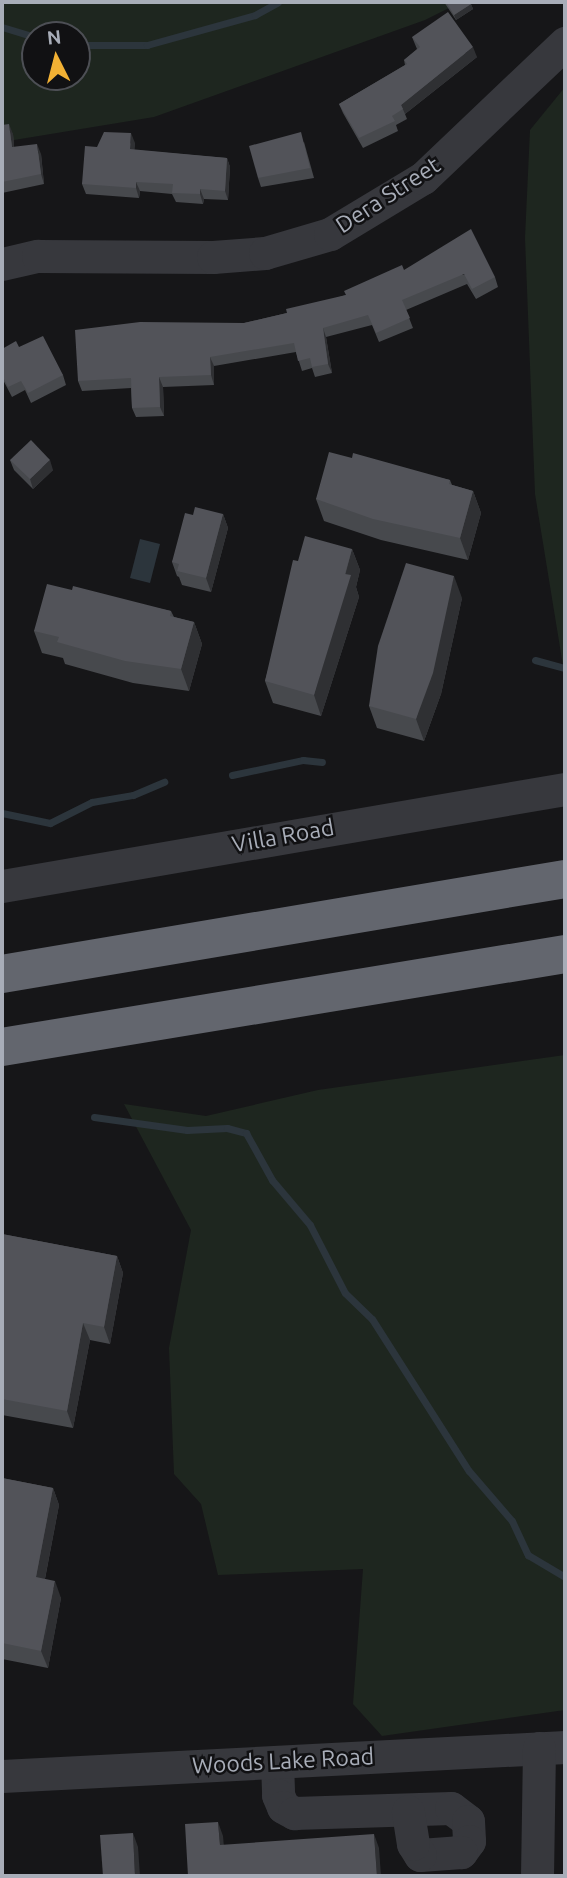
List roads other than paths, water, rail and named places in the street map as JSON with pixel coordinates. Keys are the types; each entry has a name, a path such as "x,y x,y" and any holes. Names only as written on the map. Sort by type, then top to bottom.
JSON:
{"highway":[{"path":"2,974 565,879"},
{"path":"2,1047 565,954"}],"street":[{"name":"Dera Street","path":"2,264 38,256 213,257 265,253 330,234 423,178 565,43"},
{"name":"Villa Road","path":"2,886 565,789"},
{"name":"Woods Lake Road","path":"2,1776 552,1747"},
{"path":"537,1876 552,1747"},
{"path":"277,1762 278,1795 283,1807 294,1813 408,1811"}],"waterway":[{"path":"91,45 147,45 255,15 278,2"},
{"path":"2,27 21,33"},
{"path":"535,660 565,668"},
{"path":"232,775 303,760 322,762"},
{"path":"2,813 50,823 92,802 133,795 164,782"},
{"path":"94,1117 187,1130 227,1128 246,1133 272,1180 310,1225 345,1293 372,1319 469,1471 512,1521 528,1555 565,1577"}]}
